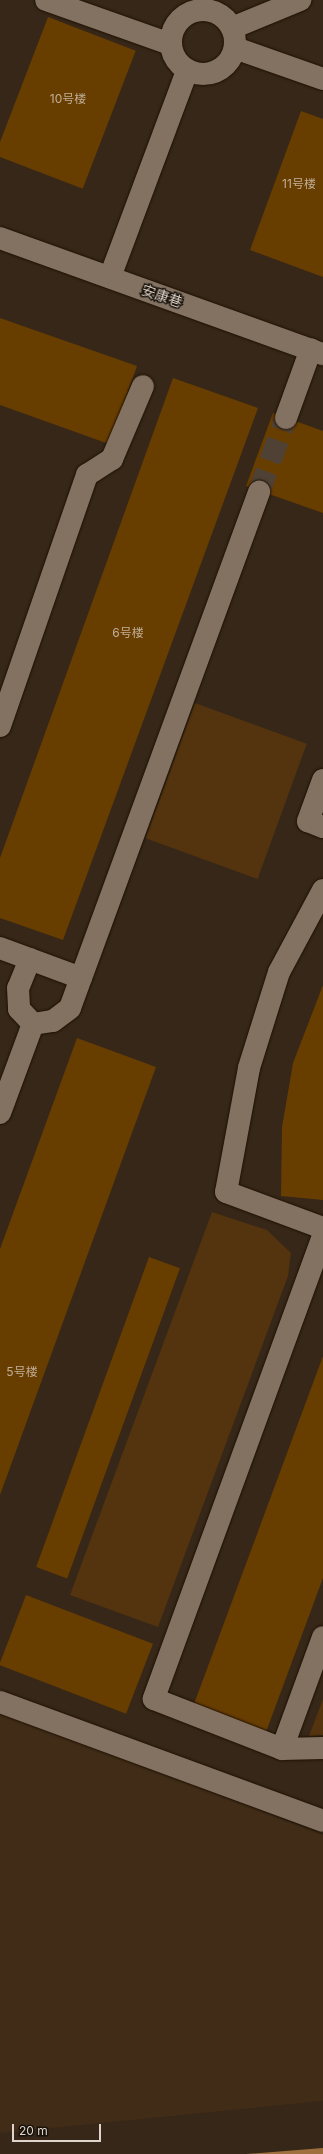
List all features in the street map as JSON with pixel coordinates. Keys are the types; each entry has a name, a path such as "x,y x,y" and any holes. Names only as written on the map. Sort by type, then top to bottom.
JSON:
{"street":[{"path":"46,0 170,44"},
{"path":"233,38 300,0"},
{"path":"233,38 231,57 217,71 197,74 178,64 170,44 176,22 195,10 217,12 233,38 323,79"},
{"path":"110,278 188,70"},
{"name":"安康巷","path":"0,238 317,352"},
{"path":"286,418 317,352"},
{"path":"0,726 87,474 112,459 143,386"},
{"path":"32,1024 53,1021 70,1008 259,492"},
{"path":"323,780 308,821 323,827"},
{"path":"323,890 279,972 249,1068 226,1192 323,1228"},
{"path":"0,948 81,978"},
{"path":"30,959 18,988 19,1009 32,1024"},
{"path":"0,1113 32,1024"},
{"path":"323,1236 154,1699 282,1749 323,1748"},
{"path":"282,1749 323,1637"},
{"path":"0,1702 323,1821"}],"shaded area":[{"path":"195,703 307,744 258,879 146,838"},
{"path":"212,1212 267,1230 291,1253 288,1276 158,1627 70,1595"},
{"path":"323,1699 323,1735 309,1736"},
{"path":"0,1711 323,1835 323,2101 0,2133"},
{"path":"323,2148 323,2154 246,2154"}],"building":[{"path":"48,17 136,51 83,189 0,157 0,142"},
{"path":"301,111 323,119 323,277 250,250"},
{"path":"0,318 137,366 109,444 0,405"},
{"path":"173,378 258,408 63,940 0,918 0,858"},
{"path":"273,413 323,431 323,513 246,486"},
{"path":"323,985 323,1200 281,1196 282,1127 293,1063"},
{"path":"77,1038 156,1067 0,1495 0,1249"},
{"path":"149,1257 180,1268 67,1578 36,1567"},
{"path":"323,1356 323,1578 266,1732 194,1704"},
{"path":"26,1595 153,1644 126,1714 0,1665"}],"tunnel":[{"path":"259,492 286,418"}]}
